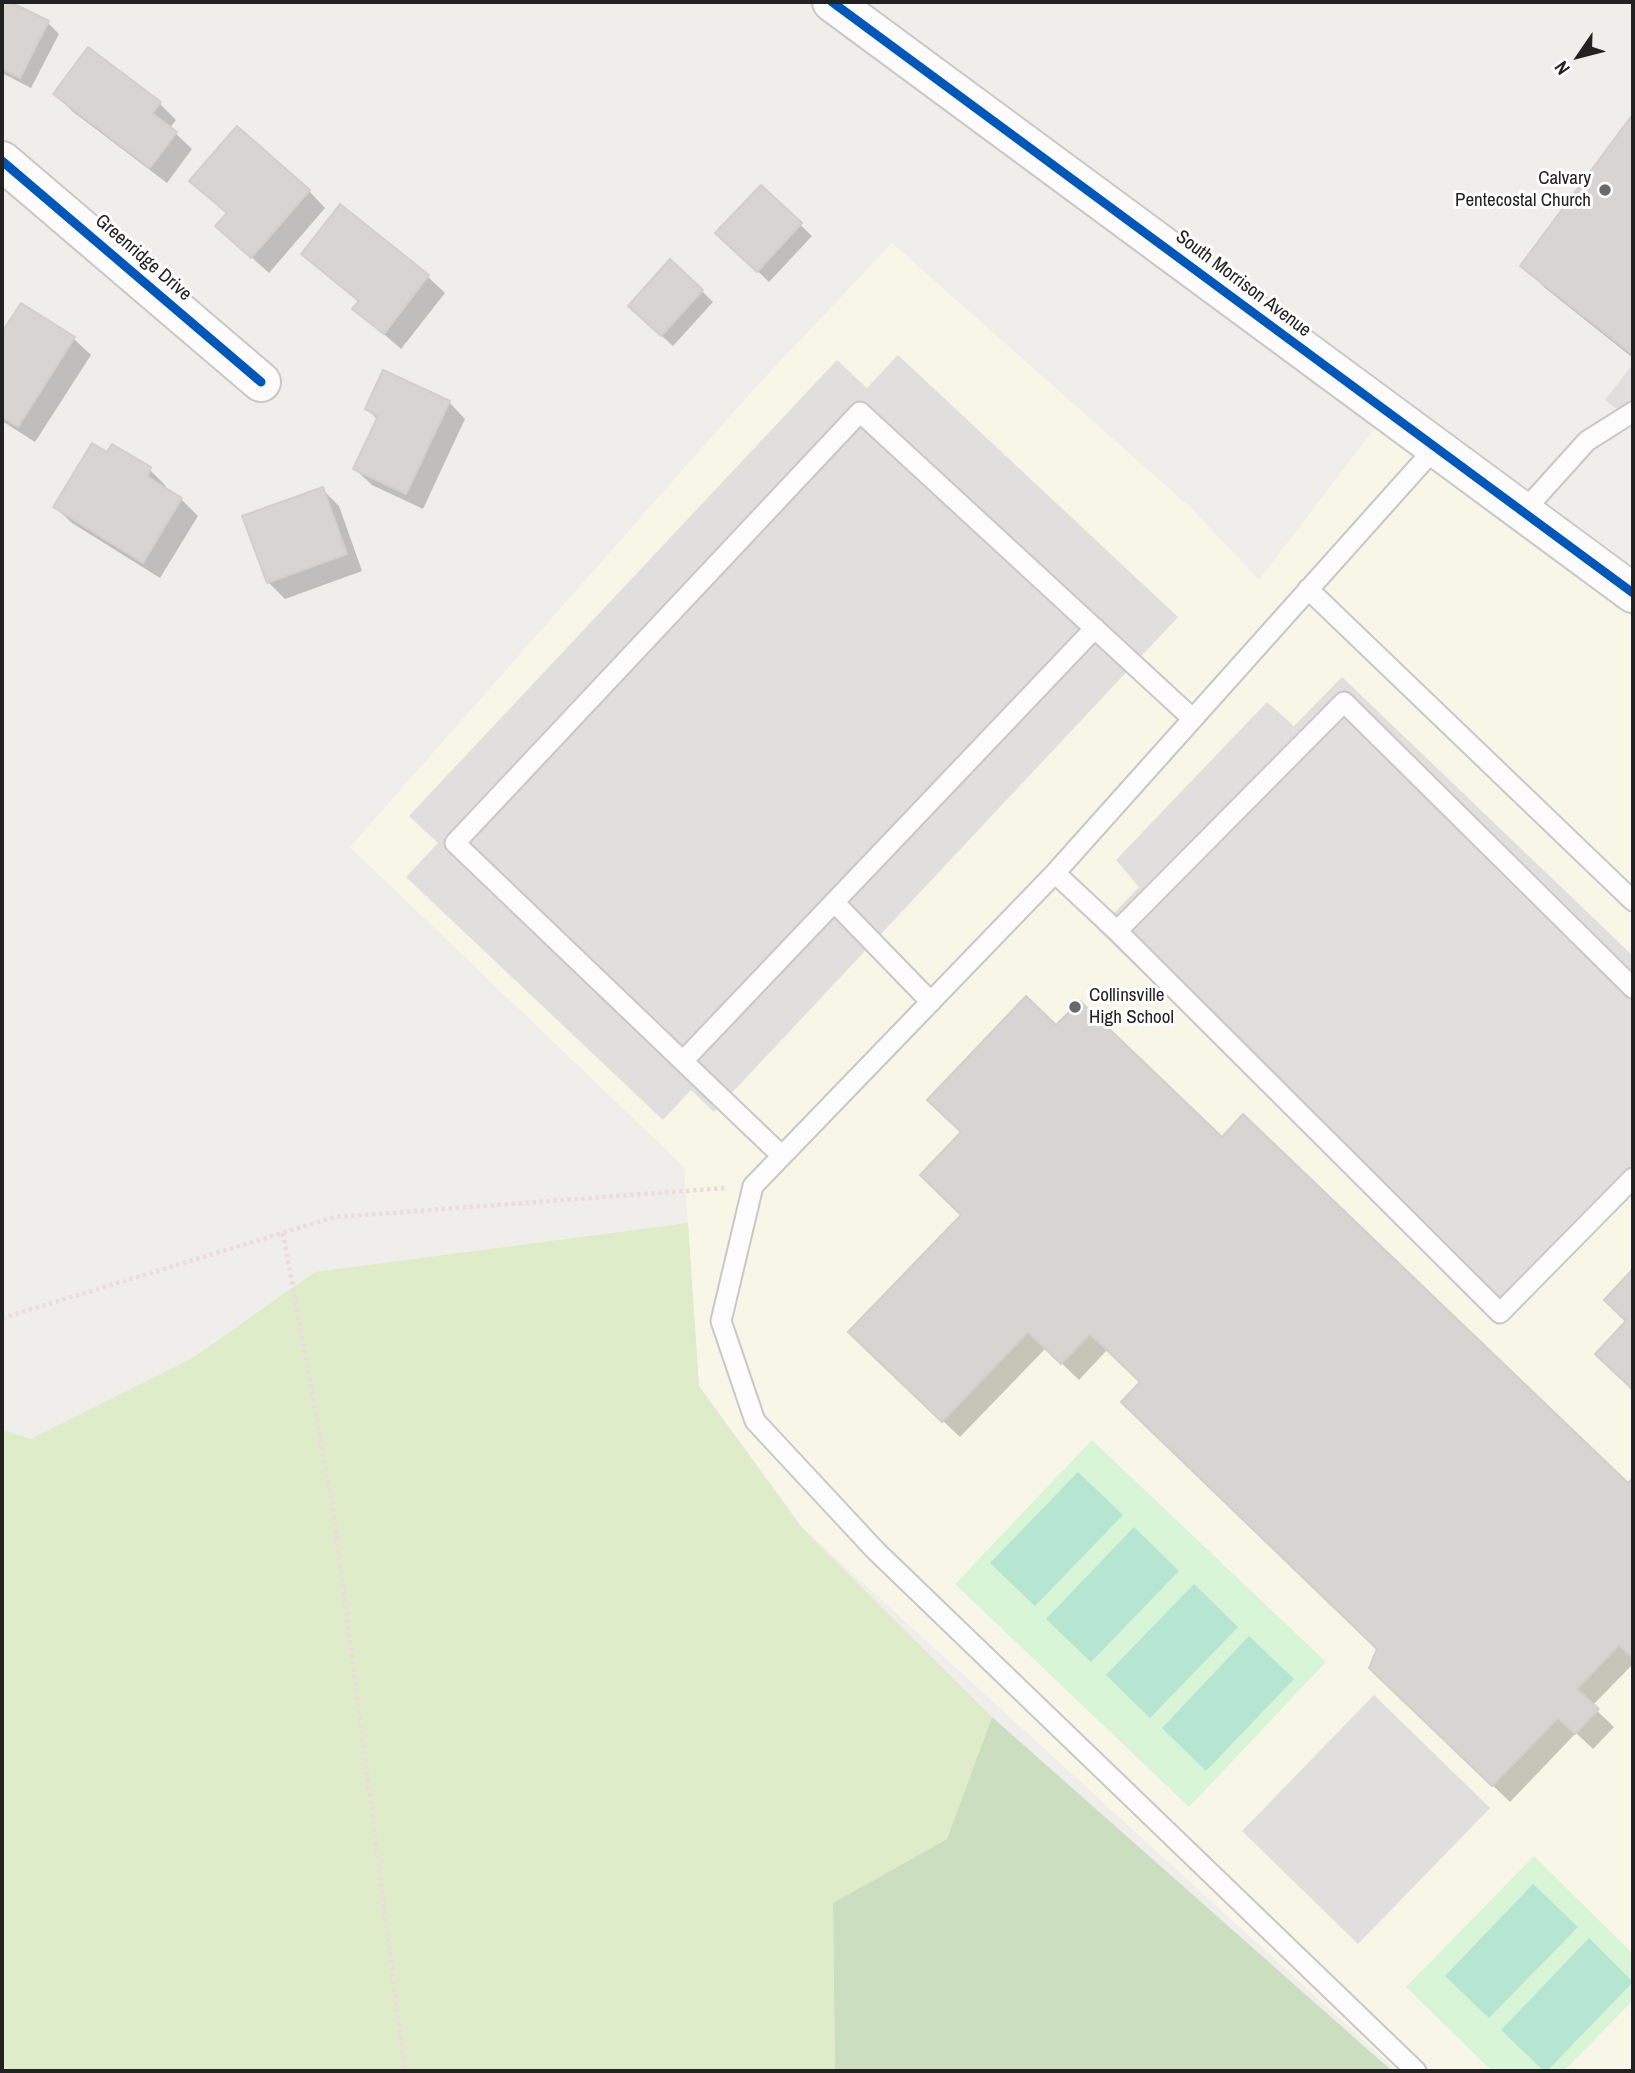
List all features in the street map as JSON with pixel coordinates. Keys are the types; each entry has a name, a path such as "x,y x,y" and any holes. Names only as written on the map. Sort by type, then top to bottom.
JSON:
{"street":[{"name":"South Morrison Avenue","path":"832,2 1633,593"},
{"name":"Greenridge Drive","path":"2,161 261,382"}],"lane":[{"path":"782,1156 455,843 860,412 1192,719"},
{"path":"1523,512 1587,440 1633,412"},
{"path":"1416,2071 876,1551 755,1421 721,1321 753,1186 1055,873 1435,448"},
{"path":"1308,589 1633,901"},
{"path":"683,1061 1095,628"},
{"path":"1117,931 1344,702 1633,989"},
{"path":"1055,873 1117,931 1500,1313 1633,1178"},
{"path":"834,902 931,1002"}],"path":[{"path":"2,1318 335,1217 753,1186"},
{"path":"283,1233 333,1509 405,2071"}],"shaded area":[{"name":"Collinsville High School","path":"892,243 1192,509 1259,580 1387,412 1633,593 1633,2071 1397,2071 803,1528 699,1386 684,1167 350,847 753,390"},
{"path":"898,355 1178,617 714,1112 691,1090 663,1120 406,877 438,843 409,816 837,360 867,388"},
{"path":"1633,364 1633,421 1605,400"},
{"path":"1342,677 1633,956 1633,1178 1500,1313 1098,930 1139,887 1116,860 1267,702 1294,726"},
{"path":"1374,1695 1490,1808 1358,1944 1242,1831"}],"green space":[{"path":"688,1223 699,1386 802,1528 992,1717 947,1839 833,1903 835,2071 2,2071 2,1430 31,1439 191,1359 315,1272"},
{"path":"1092,1440 1326,1662 1189,1807 955,1584"},
{"path":"1078,1472 1123,1515 1035,1606 990,1563"},
{"path":"1134,1527 1179,1571 1091,1662 1046,1619"},
{"path":"1194,1584 1238,1627 1150,1718 1106,1675"},
{"path":"1249,1636 1294,1679 1206,1771 1162,1728"},
{"path":"992,1717 1392,2071 835,2071 833,1903 947,1839"},
{"path":"1534,1856 1633,1954 1633,2000 1564,2071 1492,2071 1406,1987"},
{"path":"1533,1884 1578,1927 1489,2018 1445,1976"},
{"path":"1589,1938 1633,1982 1547,2071 1544,2071 1501,2030"}],"building":[{"path":"2,2 10,2 49,21 20,78 2,69"},
{"path":"88,47 161,102 152,113 177,132 150,168 53,94"},
{"name":"Calvary Pentecostal Church","path":"1633,114 1633,355 1520,266"},
{"path":"237,126 310,190 251,258 215,226 227,213 189,181"},
{"path":"761,185 802,223 757,272 715,233"},
{"path":"340,204 429,275 384,334 352,309 359,301 301,254"},
{"path":"670,259 703,290 661,336 628,306"},
{"path":"21,303 75,337 18,427 2,417 2,332"},
{"path":"383,370 450,401 406,494 353,469 378,416 365,409"},
{"path":"92,443 107,452 112,444 151,467 148,477 182,498 143,563 53,507"},
{"path":"323,487 347,554 267,583 242,516"},
{"name":"Collinsville High School","path":"1026,996 1056,1025 1080,1001 1222,1137 1243,1114 1628,1483 1633,1478 1633,1658 1619,1645 1577,1689 1599,1709 1575,1734 1558,1718 1492,1786 1369,1668 1377,1649 1121,1402 1140,1382 1090,1334 1061,1364 1028,1332 942,1422 848,1332 961,1215 920,1175 961,1132 927,1100"},
{"path":"1633,1269 1633,1390 1595,1354 1626,1321 1604,1300"}],"cycle path":[{"path":"832,2 1633,593"},
{"path":"2,161 261,382"}],"place":[{"name":"Calvary Pentecostal Church","path":"1605,190"},
{"name":"Collinsville High School","path":"1075,1007"}]}
